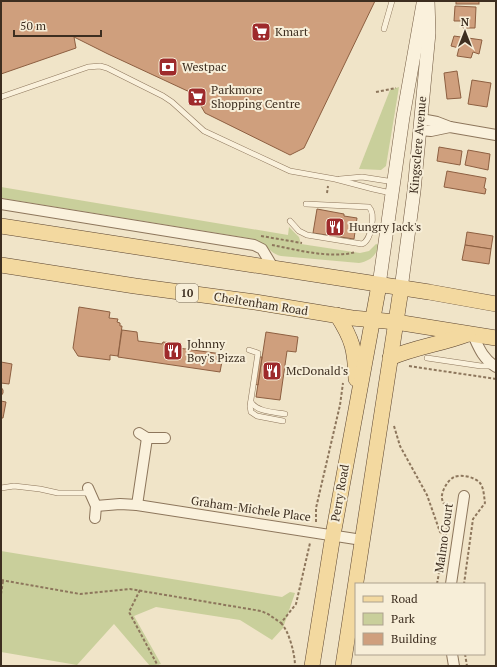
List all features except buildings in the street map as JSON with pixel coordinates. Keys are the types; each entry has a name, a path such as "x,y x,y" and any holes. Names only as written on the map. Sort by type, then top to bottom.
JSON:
{"main road":[{"name":"Kingsclere Avenue","path":"379,285 403,117 424,1"},
{"name":"Kingsclere Avenue","path":"401,289 421,124 429,34 428,1"},
{"path":"403,117 421,124"},
{"path":"393,188 414,191"},
{"path":"1,226 496,304"},
{"name":"Cheltenham Road","path":"1,264 127,285 372,320 396,322 496,338"},
{"name":"Perry Road","path":"312,666 333,535 379,285"},
{"path":"356,583 401,289"},
{"path":"337,315 351,339 355,365 356,408"},
{"path":"390,358 408,350 446,342 471,334"},
{"path":"343,666 355,586"}],"street":[{"path":"421,124 431,131 450,127 496,135"},
{"path":"1,204 250,244 260,247 274,269"},
{"path":"471,334 484,358 495,366"},
{"path":"137,505 143,436 165,438"},
{"path":"89,490 96,506 95,518"},
{"name":"Malmo Court","path":"451,583 464,496"},
{"name":"Graham-Michele Place","path":"96,506 120,504 137,505 362,540"},
{"path":"452,655 454,666"}],"lane":[{"path":"384,29 392,1"},
{"path":"1,97 88,68 103,66 168,99 196,125 211,134 290,171 335,179 373,189 393,188"},
{"path":"335,179 362,177 393,188"},
{"path":"290,221 303,233 312,236 362,244 369,237 373,214 369,207 306,204"},
{"path":"248,350 258,353 250,409 253,414 257,416 283,420"},
{"path":"427,358 481,366 495,366"},
{"path":"251,402 253,406 259,409 285,414"},
{"path":"1,488 21,486 58,493 89,490"}],"path":[{"path":"327,193 328,186"},
{"path":"260,247 269,244 332,255 343,255 356,252"},
{"path":"412,366 496,379"},
{"path":"281,623 296,604 310,544 315,532 316,508 340,406 344,378"},
{"path":"394,426 400,446 427,495 440,532 458,536"},
{"path":"1,594 2,580 80,594 125,588 255,610 268,614 281,623 284,627 292,650 295,666"},
{"path":"140,590 129,612 158,666"},
{"path":"465,655 467,666"}],"green space":[{"path":"399,87 386,166 381,170 359,169 390,90"},
{"path":"1,187 288,235 289,227 299,237 301,244 360,253 369,251 376,244 379,245 372,257 359,263 281,256 277,255 254,239 1,198"},
{"path":"1,551 282,597 290,592 295,593 283,628 272,640 240,620 156,607 134,616 161,664 150,666 114,624 77,665 1,652"}],"place":[{"name":"Kmart","path":"261,32"},
{"name":"Westpac","path":"168,67"},
{"name":"Parkmore Shopping Centre","path":"197,97"},
{"name":"Hungry Jack's","path":"335,227"},
{"name":"Johnny Boy's Pizza","path":"173,351"},
{"name":"McDonald's","path":"272,371"}]}
